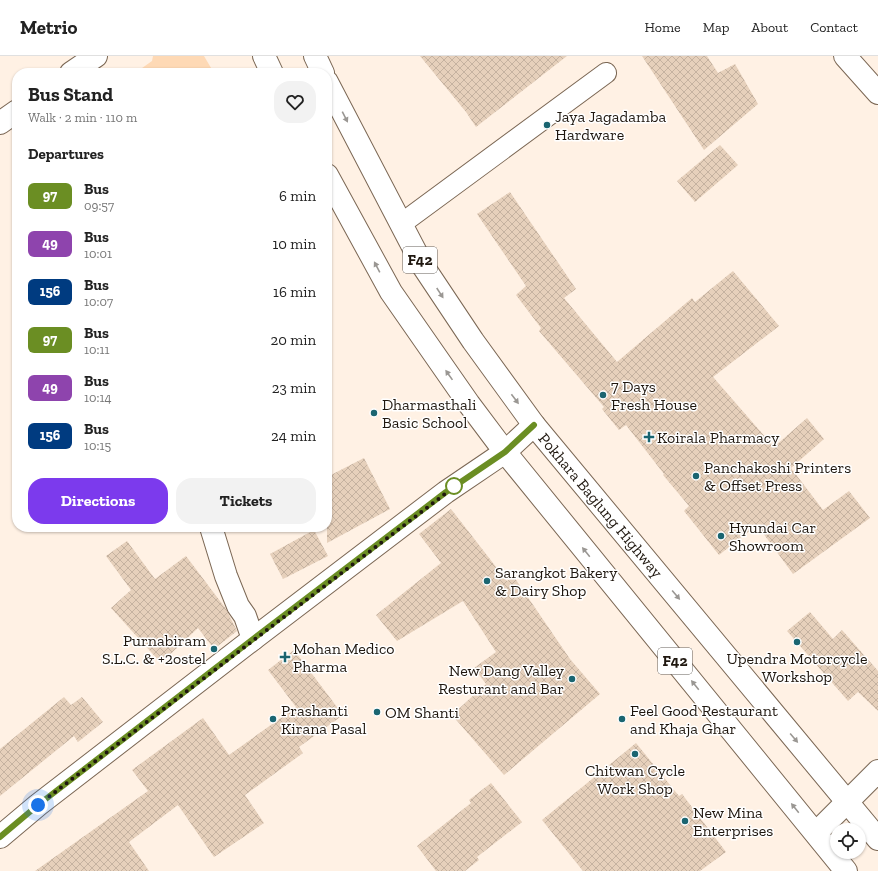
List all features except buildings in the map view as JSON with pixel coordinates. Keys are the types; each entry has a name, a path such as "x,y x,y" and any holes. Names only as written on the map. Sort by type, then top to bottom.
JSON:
{"main road":[{"path":"78,68 96,56"},
{"path":"264,56 270,68"},
{"path":"315,56 321,68"},
{"path":"845,56 878,93"},
{"name":"Pokhara Baglung Highway","path":"332,92 423,266 468,335 534,425 878,839"},
{"path":"0,123 12,115"},
{"name":"F42","path":"332,184 390,292 469,404 505,452 846,871"},
{"path":"0,837 44,800 253,639 446,492 505,452 534,425"},
{"path":"213,532 226,576 238,606 245,616 253,639"},
{"path":"816,833 848,803 878,771"}],"lane":[{"path":"401,224 606,73"}],"shaded area":[{"path":"153,56 204,56 211,68 142,68 152,61"}],"bus line":[{"name":"97","path":"0,837 38,805 253,639 446,492 505,452 534,425"}],"place":[{"name":"Jaya Jagadamba Hardware","path":"547,125"},
{"name":"7 Days Fresh House","path":"603,395"},
{"name":"Dharmasthali Basic School","path":"374,413"},
{"name":"Koirala Pharmacy","path":"649,437"},
{"name":"Panchakoshi Printers & Offset Press","path":"696,476"},
{"name":"Hyundai Car Showroom","path":"721,536"},
{"name":"Sarangkot Bakery & Dairy Shop","path":"487,581"},
{"name":"Upendra Motorcycle Workshop","path":"797,642"},
{"name":"Purnabiram S.L.C. & +2ostel","path":"214,649"},
{"name":"Mohan Medico Pharma","path":"285,657"},
{"name":"New Dang Valley Resturant and Bar","path":"572,679"},
{"name":"OM Shanti","path":"377,712"},
{"name":"Prashanti Kirana Pasal","path":"273,719"},
{"name":"Feel Good Restaurant and Khaja Ghar","path":"622,719"},
{"name":"Chitwan Cycle Work Shop","path":"635,754"},
{"name":"New Mina Enterprises","path":"685,821"}],"route":[{"path":"38,805 253,639 458,484 454,486"}]}
